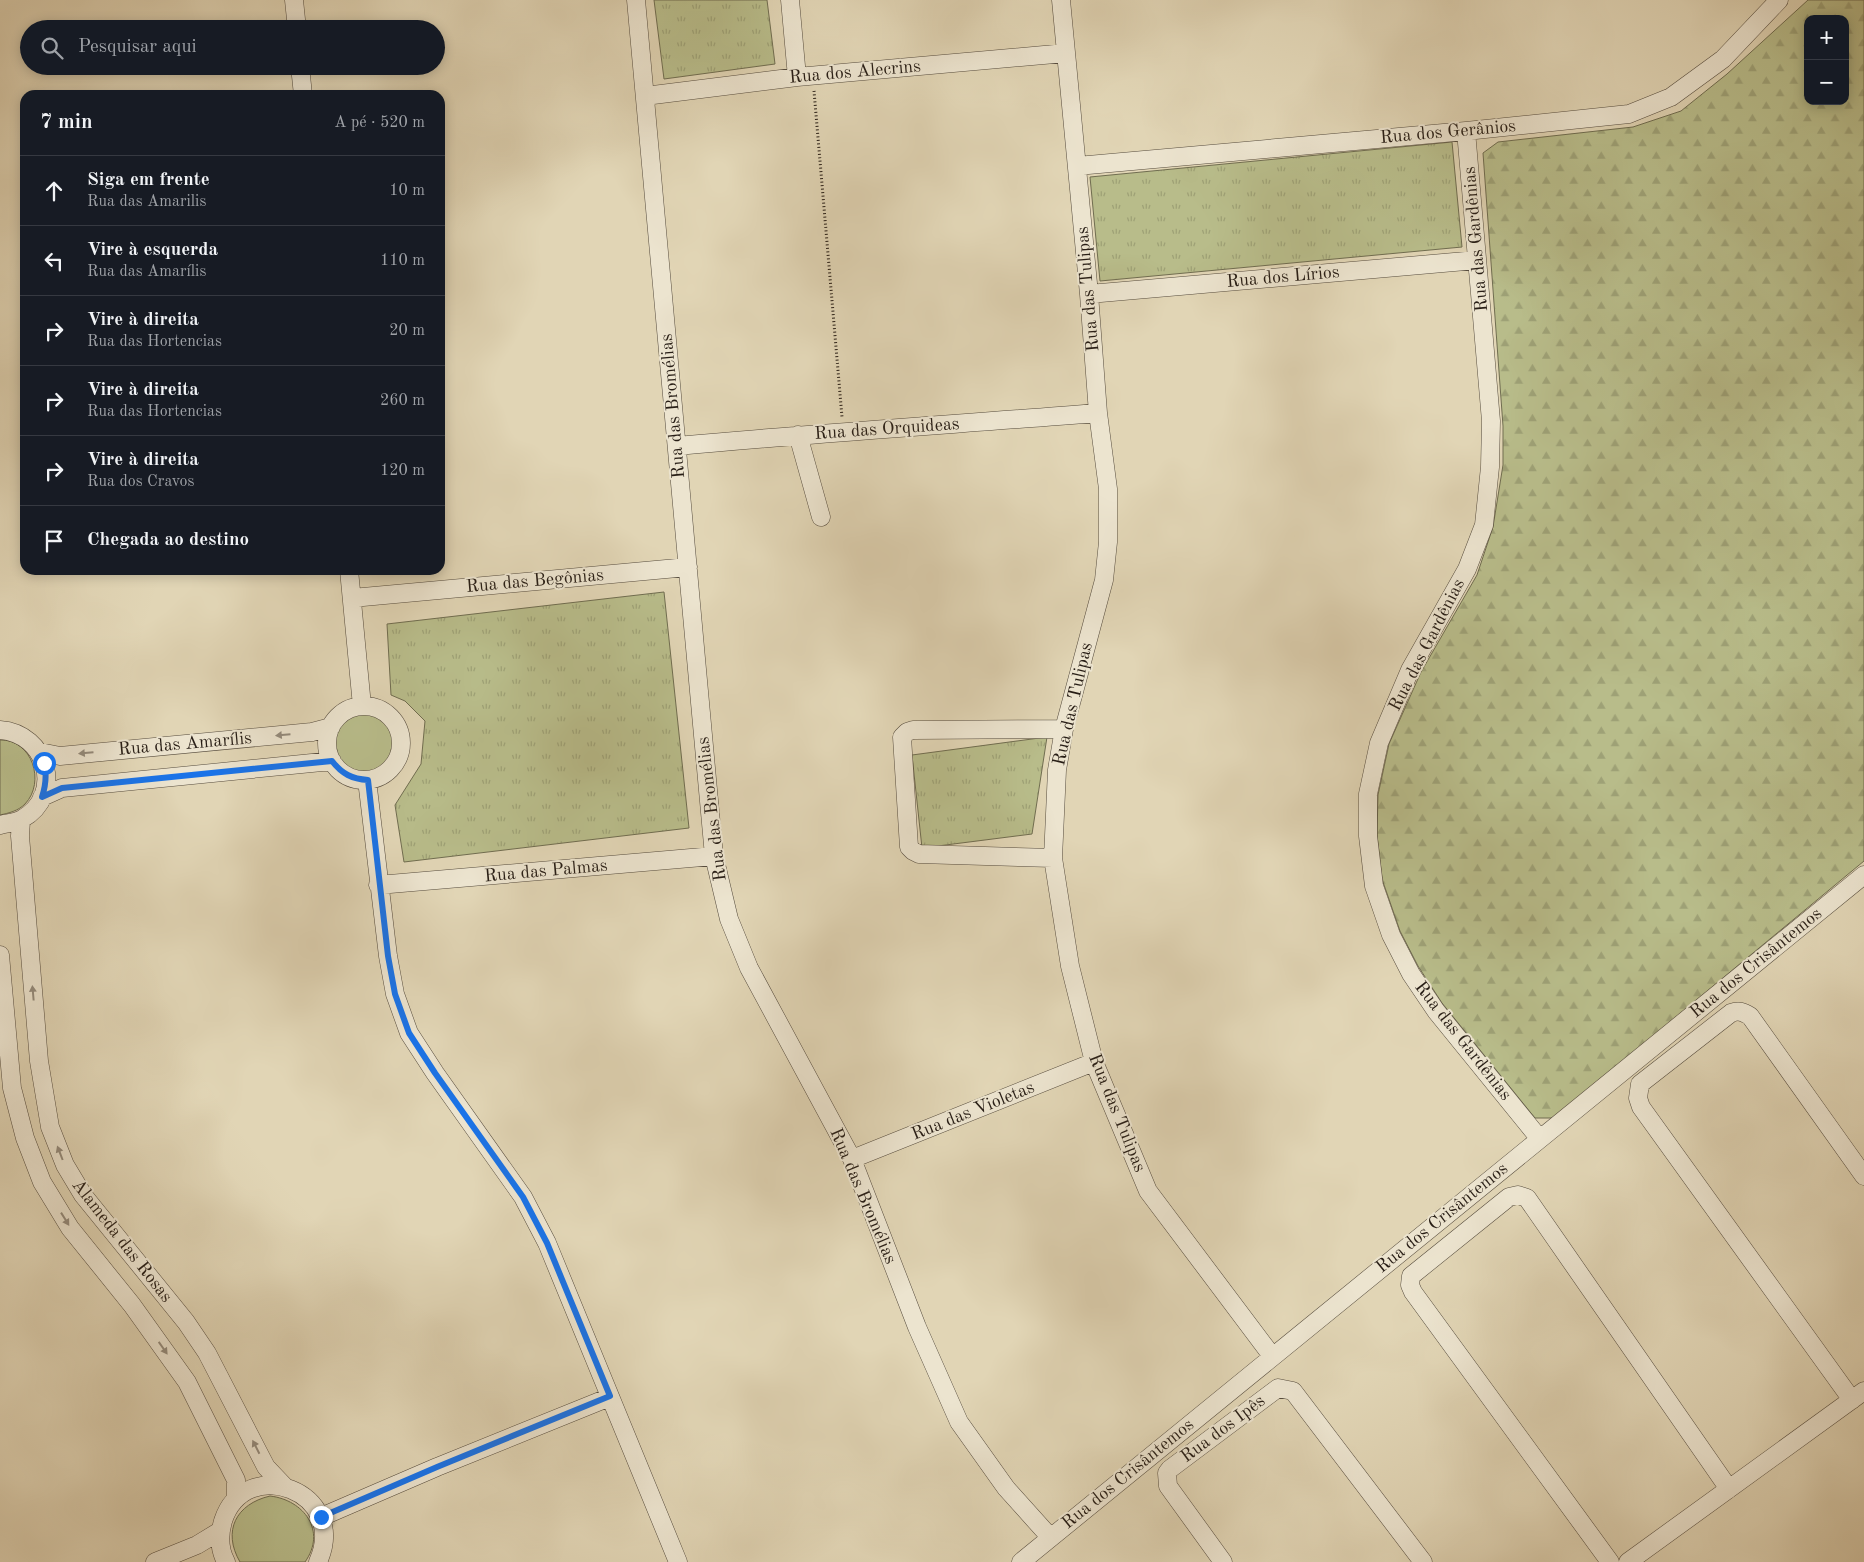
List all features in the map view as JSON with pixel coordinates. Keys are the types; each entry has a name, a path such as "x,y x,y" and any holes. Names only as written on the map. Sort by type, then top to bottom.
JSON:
{"street":[{"path":"294,0 296,20"},
{"name":"Rua das Bromélias","path":"636,0 714,856 729,919 749,968 852,1159 917,1327 959,1422 1006,1488 1050,1537"},
{"path":"790,0 805,77"},
{"name":"Rua das Tulipas","path":"1060,0 1089,294 1098,414 1108,488 1108,542 1104,580 1064,729 1057,770 1053,858 1070,966 1094,1062 1148,1191 1272,1356"},
{"name":"Rua dos Gerânios","path":"1077,166 1466,131 1629,114 1670,97 1723,59 1780,0"},
{"name":"Rua dos Alecrins","path":"645,96 805,77 1066,54"},
{"path":"301,75 302,90"},
{"name":"Rua das Gardênias","path":"1466,131 1491,422 1490,467 1484,525 1466,569 1410,670 1379,743 1368,794 1368,836 1374,886 1390,935 1411,974 1436,1010 1539,1138"},
{"name":"Rua dos Lírios","path":"1089,294 1477,260"},
{"name":"Rua das Orquideas","path":"677,446 798,435 1098,414"},
{"path":"798,435 821,517"},
{"name":"Rua das Begônias","path":"352,598 688,567"},
{"path":"350,575 362,706"},
{"path":"362,706 375,707 386,713 395,722 400,734 401,747 398,759 390,769 380,776 368,780 357,779 339,769 332,761 328,744 331,727 336,719 344,712 362,706"},
{"name":"Rua das Amarílis","path":"40,752 60,756 312,732 331,727"},
{"path":"1053,858 919,854 913,852 909,847 902,737 906,732 913,730 1064,729"},
{"path":"0,730 11,731 27,739 40,752 46,774 46,786 34,810 21,820 0,825"},
{"name":"Rua das Amarílis","path":"42,797 62,788 332,761"},
{"path":"368,780 378,885 388,956 393,984 409,1033 523,1197 547,1243 678,1562"},
{"name":"Alameda das Rosas","path":"21,820 20,836 39,1061 50,1127 64,1165 83,1195 197,1338 207,1353 266,1467 284,1486 299,1492 312,1503 321,1517"},
{"name":"Rua das Palmas","path":"378,885 714,856"},
{"name":"Rua dos Crisântemos","path":"1020,1562 1864,875"},
{"name":"Alameda das Rosas","path":"0,955 12,1088 24,1138 42,1182 70,1228 132,1305 187,1382 236,1480 236,1499"},
{"path":"1628,1562 1858,1396 1641,1107 1638,1098 1640,1084 1730,1013 1736,1011 1750,1016 1864,1176"},
{"name":"Rua das Violetas","path":"852,1159 1094,1062"},
{"path":"1610,1562 1410,1285 1411,1276 1509,1196 1518,1195 1527,1198 1729,1489"},
{"name":"Rua dos Ipês","path":"1223,1562 1168,1486 1167,1473 1278,1388 1293,1391 1423,1562"},
{"path":"318,1562 323,1551 325,1534 321,1517 610,1396"},
{"path":"226,1562 220,1545 220,1531 226,1514 236,1499 250,1490 267,1485 284,1486"},
{"path":"155,1562 197,1545 220,1531"}],"path":[{"path":"805,77 825,204 843,433"}],"green space":[{"path":"654,0 767,0 775,64 664,79"},
{"path":"1808,0 1864,0 1864,861 1554,1118 1535,1118 1442,1003 1418,966 1400,931 1382,879 1377,835 1378,795 1389,744 1421,672 1477,575 1493,527 1503,465 1503,426 1483,153 1498,142 1633,127 1681,111 1727,74"},
{"path":"1452,142 1462,247 1100,281 1090,177"},
{"path":"664,592 689,828 404,862 395,805 421,764 425,721 405,701 391,695 387,624"},
{"path":"364,714 375,716 388,727 393,743 391,754 380,767 364,772 353,770 340,759 335,743 337,732 348,719"},
{"path":"1047,737 1032,834 922,848 912,755"},
{"path":"0,740 20,746 28,754 35,774 31,795 25,804 16,810 0,815"},
{"path":"270,1496 293,1504 302,1510 308,1519 313,1529 314,1539 305,1562 240,1562 232,1540 236,1520 248,1505"}],"route":[{"path":"44,763 46,786 42,797 62,788 332,761 347,775 357,779 368,780 378,885 388,956 395,994 409,1033 523,1197 547,1243 610,1396 321,1517"}]}
